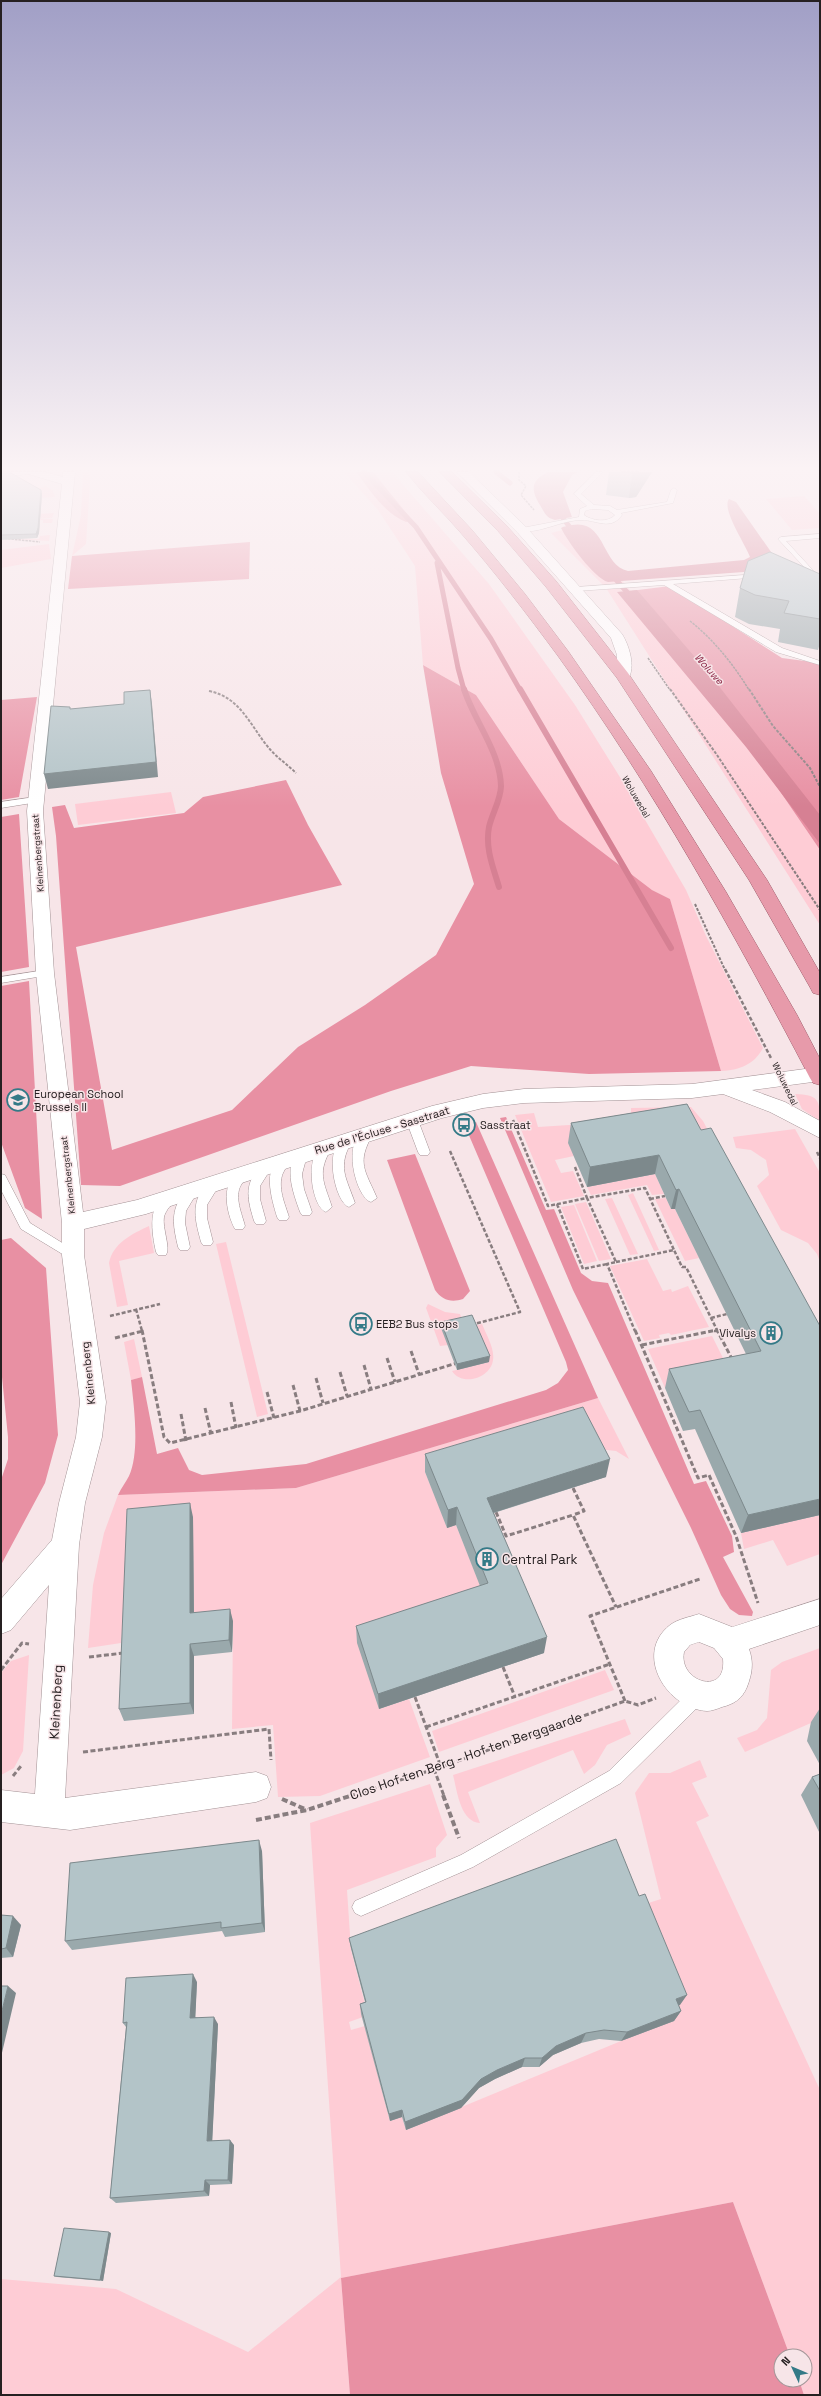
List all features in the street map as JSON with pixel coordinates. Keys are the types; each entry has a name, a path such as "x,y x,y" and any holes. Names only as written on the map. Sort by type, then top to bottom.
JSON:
{"highway":[{"name":"Woluwedal","path":"509,584 569,659 643,770 735,921 819,1076"},
{"path":"551,584 623,676 758,880 820,989"}],"street":[{"name":"Kleinenbergstraat","path":"58,584 36,800 45,973 74,1223"},
{"path":"572,584 617,637 624,655 623,676"},
{"name":"Rue de l'Écluse - Sasstraat","path":"74,1223 138,1208 412,1120 483,1101 524,1096 724,1088 819,1076"},
{"name":"Rue de l'Écluse - Sasstraat","path":"724,1088 760,1099 801,1117 820,1131"},
{"name":"Kleinenberg","path":"49,1811 65,1545 72,1503 82,1470 89,1437 93,1402 73,1255 74,1223"},
{"path":"1,1620 65,1545"},
{"path":"729,1642 820,1612"},
{"path":"699,1628 718,1633 729,1642 738,1660 739,1671 735,1682 728,1690 718,1695 698,1695 682,1687 674,1677 669,1666 668,1654 671,1643 678,1635 688,1630 699,1628"},
{"path":"1,1806 70,1814 264,1776"}],"lane":[{"path":"577,589 654,584"},
{"path":"667,584 779,650 820,663"},
{"path":"1,805 36,800"},
{"path":"1,980 45,973"},
{"path":"412,1120 424,1152"},
{"path":"367,1134 359,1144 356,1155 370,1198"},
{"path":"346,1141 337,1156 336,1165 349,1202"},
{"path":"326,1148 319,1156 315,1168 326,1207"},
{"path":"306,1154 299,1163 295,1174 306,1212"},
{"path":"283,1217 274,1181 278,1170 286,1160"},
{"path":"260,1221 252,1189 257,1177 266,1167"},
{"path":"239,1226 231,1194 236,1182 242,1175"},
{"path":"1,1178 26,1226 73,1255"},
{"path":"207,1242 200,1214 201,1202 214,1184"},
{"path":"184,1247 178,1214 183,1201 192,1191"},
{"path":"162,1252 156,1220 162,1207 170,1198"},
{"path":"361,1907 467,1861 615,1777 698,1695"}],"path":[{"path":"689,620 700,629 740,675 773,726 810,768 820,787"},
{"path":"647,658 717,754 820,910"},
{"path":"209,691 224,695 239,705 270,750 296,773"},
{"name":"Woluwedal","path":"694,902 719,957 782,1080"},
{"path":"511,1114 548,1206 644,1188 682,1267 686,1267 735,1366"},
{"name":"Woluwedal","path":"801,1117 820,1158"},
{"path":"450,1151 520,1312 472,1324"},
{"path":"575,1167 587,1198 616,1262"},
{"path":"650,1199 665,1196"},
{"path":"556,1204 584,1269 674,1250"},
{"path":"607,1264 698,1478 709,1475 736,1536 761,1611"},
{"path":"110,1316 160,1304"},
{"path":"136,1309 143,1331 164,1437 170,1443 186,1441 300,1411 464,1361"},
{"path":"711,1318 727,1314"},
{"path":"642,1345 717,1330"},
{"path":"115,1338 143,1331"},
{"path":"411,1351 419,1374"},
{"path":"387,1358 395,1382"},
{"path":"731,1359 737,1358"},
{"path":"364,1365 372,1389"},
{"path":"340,1372 347,1396"},
{"path":"316,1378 323,1404"},
{"path":"293,1385 300,1411"},
{"path":"268,1392 274,1418"},
{"path":"231,1402 236,1428"},
{"path":"205,1408 211,1434"},
{"path":"181,1414 186,1441"},
{"path":"496,1512 506,1536 584,1511 573,1488"},
{"path":"573,1515 616,1607"},
{"path":"426,1727 610,1664 590,1616 700,1579"},
{"path":"80,1658 126,1653"},
{"name":"Clos Hof ten Berg - Hof ten Berggaarde","path":"269,1818 307,1810 441,1767 625,1701 610,1664"},
{"path":"503,1667 516,1697"},
{"path":"415,1697 441,1767"},
{"path":"53,1756 269,1729 264,1776"},
{"path":"434,1769 467,1861"}],"shaded area":[{"path":"69,584 162,584 68,589"},
{"path":"416,584 489,584 575,705 623,782 686,890 706,936 763,1048 755,1059 740,1068 721,1071 670,899 652,890 559,819 476,695 423,665"},
{"path":"602,584 625,584 706,683 820,850 820,925 606,588"},
{"path":"670,586 782,658 820,663 820,850 706,683 630,591"},
{"path":"637,590 707,671 820,815 820,844 746,747 617,592"},
{"path":"423,665 476,695 559,819 652,890 670,899 721,1071 589,1074 471,1066 391,1091 120,1186 81,1185 56,836 52,807 65,805 74,828 184,813 203,797 286,780 308,825 342,885 76,947 112,1150 232,1110 298,1047 365,1005 436,955 474,884 441,773"},
{"path":"37,697 19,797 1,800 1,700"},
{"path":"171,792 176,813 78,825 75,804"},
{"path":"19,814 29,967 1,972 1,817"},
{"path":"29,981 42,1219 25,1208 1,1142 1,986"},
{"path":"795,1094 813,1097 816,1100 819,1108 820,1121 802,1109"},
{"path":"691,1107 703,1121 762,1232 706,1148 569,1144 574,1156 555,1160 561,1173 573,1171 584,1196 551,1202 515,1115 534,1113 538,1127 631,1121 631,1108"},
{"path":"506,1117 546,1210 554,1209 581,1273 592,1281 608,1283 694,1484 706,1481 732,1536 734,1552 723,1557 753,1612 752,1616 739,1615 730,1609 721,1595 691,1528 573,1290 500,1118"},
{"path":"476,1122 598,1398 296,1488 118,1495 129,1476 134,1455 134,1403 131,1380 142,1377 157,1454 178,1448 189,1470 202,1475 306,1464 546,1390 558,1383 568,1370 566,1362 465,1126"},
{"path":"795,1129 820,1173 820,1262 817,1254 808,1243 781,1230 757,1186 769,1175 766,1160 751,1150 736,1148 733,1137"},
{"path":"415,1154 470,1291 463,1299 455,1301 447,1300 435,1290 387,1160"},
{"path":"655,1174 664,1194 652,1195 647,1185 591,1195 587,1187"},
{"path":"633,1193 659,1250 654,1251 628,1195"},
{"path":"612,1198 638,1254 630,1255 605,1199"},
{"path":"666,1198 671,1209 675,1209 699,1258 685,1261 655,1199"},
{"path":"586,1202 611,1259 599,1261 575,1204"},
{"path":"574,1205 597,1261 584,1264 561,1207"},
{"path":"149,1226 154,1253 119,1261 128,1305 117,1307 109,1263 111,1256 124,1240"},
{"path":"11,1238 46,1268 58,1435 45,1483 1,1565 1,1480 8,1459 8,1437 1,1367 1,1240"},
{"path":"226,1242 268,1414 257,1417 216,1244"},
{"path":"647,1259 663,1291 671,1289 672,1292 688,1286 709,1327 671,1335 669,1333 659,1335 660,1338 644,1341 610,1266"},
{"path":"428,1304 445,1312 460,1314 463,1322 448,1345 440,1346 426,1308"},
{"path":"482,1324 493,1351 491,1366 482,1376 462,1379 452,1371 489,1362 475,1326"},
{"path":"712,1336 727,1366 665,1388 648,1349"},
{"path":"134,1339 142,1377 131,1380 124,1342"},
{"path":"598,1398 629,1459 616,1451 598,1449 425,1472 447,1527 456,1525 486,1600 379,1709 409,1699 430,1757 320,1796 278,1797 273,1725 232,1729 233,1621 194,1625 131,1523 121,1643 88,1648 93,1585 104,1533 118,1495 296,1488"},
{"path":"820,1515 820,1554 787,1566 773,1540 744,1549 741,1533"},
{"path":"820,1648 820,1719 745,1752 737,1738 757,1730 767,1718 771,1670 782,1662"},
{"path":"29,1655 23,1751 14,1768 1,1775 1,1673 11,1661"},
{"path":"605,1670 614,1690 439,1752 432,1731"},
{"path":"625,1719 631,1734 607,1745 595,1765 584,1774 573,1750 468,1792 480,1823 473,1821 468,1817 460,1804 453,1775"},
{"path":"700,1760 707,1777 692,1783 709,1816 696,1822 820,2090 820,2395 804,2395 802,2388 813,2388 813,2348 787,2348 733,2202 341,2278 350,2395 1,2395 1,2279 116,2289 248,2352 341,2277 310,1823 430,1784 447,1835 436,1848 436,1857 347,1890 351,1950 367,2012 363,2017 349,2022 351,2030 365,2026 390,2121 402,2117 406,2130 621,2041 680,2005 639,1906 661,1899 635,1793 649,1773 670,1773"},
{"path":"733,2202 787,2348 773,2348 773,2388 802,2388 804,2395 350,2395 341,2278"}],"building":[{"path":"741,584 820,584 820,619 784,613 789,601 755,595 740,588"},
{"path":"150,690 156,762 44,774 51,706 70,707 70,709 124,704 124,692"},
{"name":"Vivalys","path":"687,1104 701,1130 711,1128 820,1326 820,1499 748,1515 700,1410 689,1412 669,1369 761,1351 679,1189 676,1190 659,1155 590,1167 571,1123"},
{"path":"472,1315 490,1356 457,1364 441,1322"},
{"name":"Central Park","path":"583,1407 610,1459 487,1498 547,1637 378,1694 356,1626 488,1583 457,1507 448,1510 425,1454"},
{"path":"190,1503 190,1613 230,1609 229,1640 190,1644 190,1703 119,1709 127,1509"},
{"path":"820,1774 820,1791 812,1777"},
{"path":"616,1839 639,1896 645,1894 687,1995 676,1999 681,2011 627,2032 604,2030 586,2033 556,2046 542,2058 525,2058 497,2070 481,2079 462,2100 405,2122 402,2110 389,2114 360,2004 366,2002 349,1938"},
{"path":"259,1840 262,1923 221,1928 221,1922 65,1941 70,1863"},
{"path":"1,1915 13,1916 6,1948 1,1949"},
{"path":"193,1974 190,2018 214,2017 207,2141 230,2140 228,2180 205,2180 204,2191 110,2198 127,2022 123,2023 126,1978"},
{"path":"1,1986 8,1986 1,2015"},
{"path":"64,2228 109,2232 100,2280 54,2276"}],"waterway":[{"path":"441,584 458,668 464,690"},
{"path":"454,584 491,639 520,690"},
{"name":"Woluwe","path":"620,584 635,601"},
{"path":"464,689 468,701 491,748 500,773 501,791 490,822 488,835 490,857 499,887"},
{"path":"520,689 671,948"}],"place":[{"name":"European School Brussels II","path":"18,1100"},
{"name":"Sasstraat","path":"464,1125"},
{"name":"EEB2 Bus stops","path":"361,1324"},
{"name":"Vivalys","path":"771,1333"},
{"name":"Central Park","path":"487,1559"}]}
